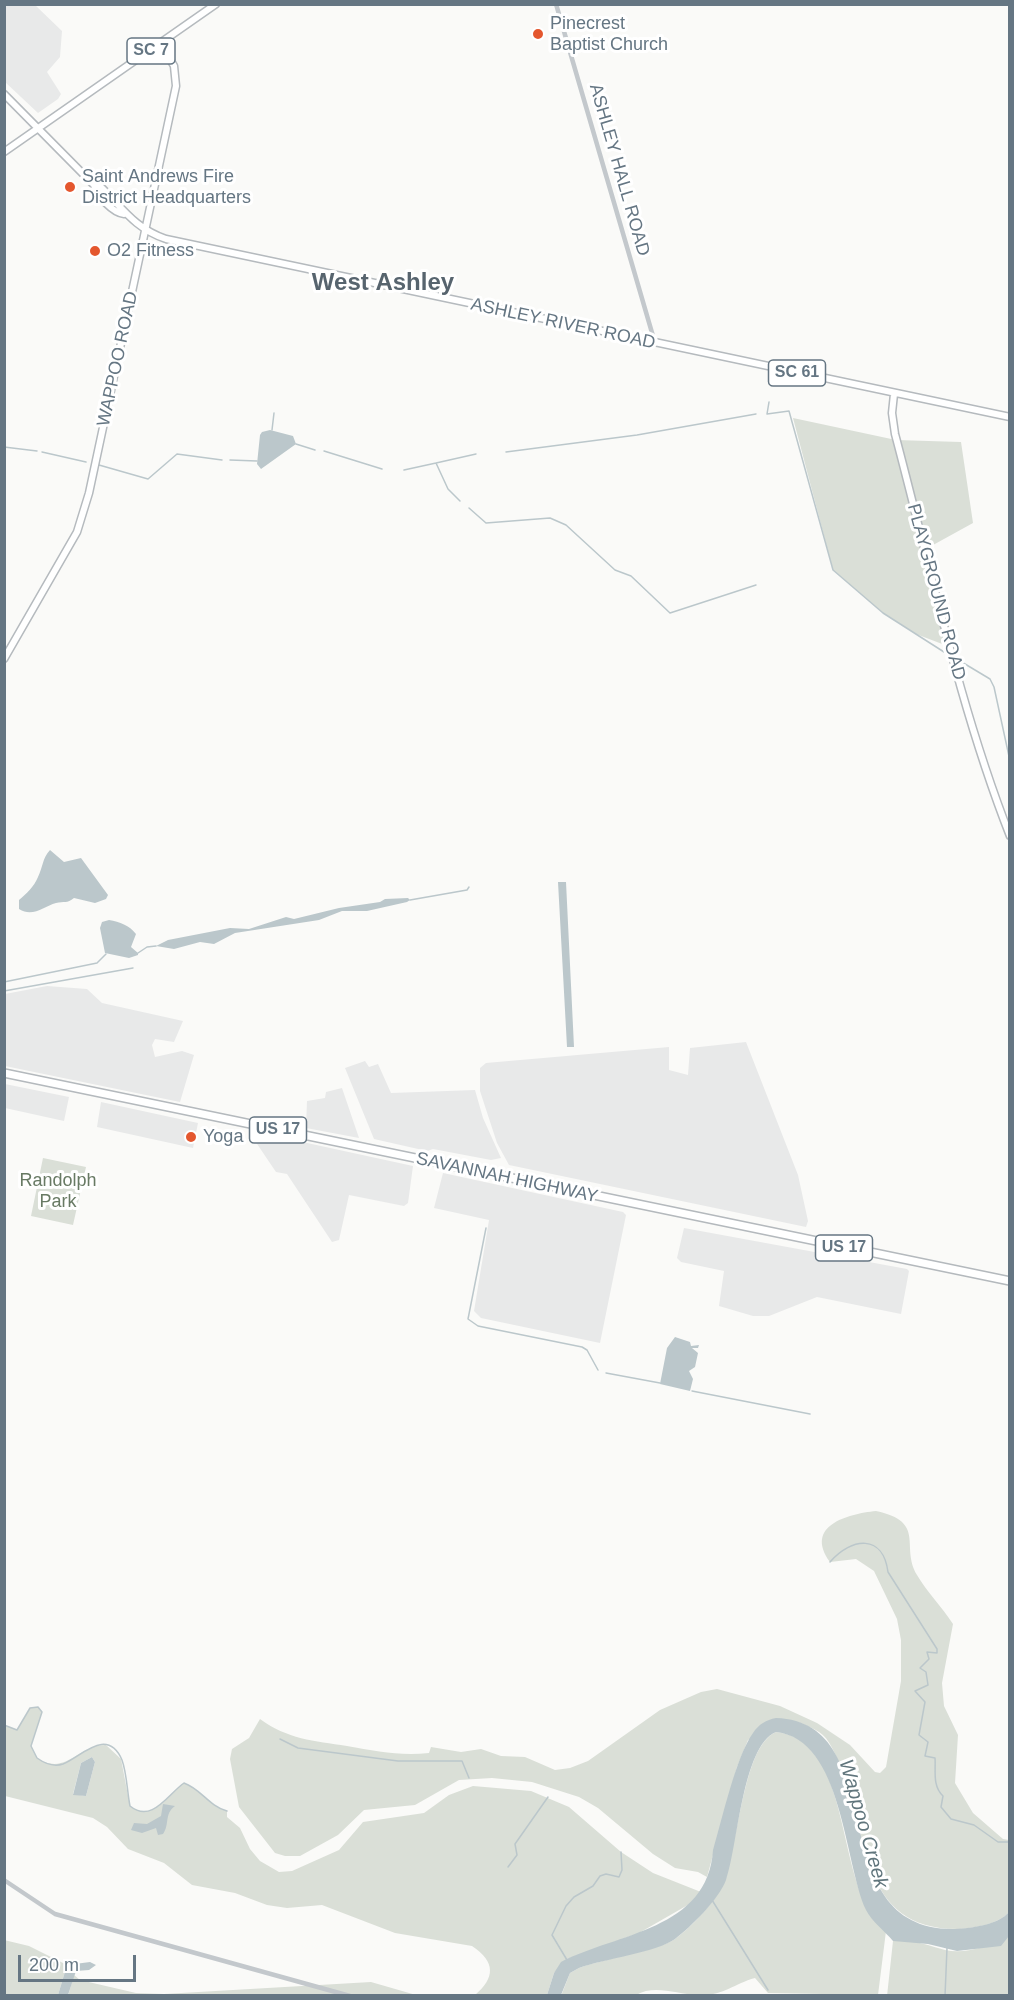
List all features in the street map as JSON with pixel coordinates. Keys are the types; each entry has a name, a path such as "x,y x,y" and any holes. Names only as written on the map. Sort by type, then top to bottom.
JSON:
{"highway":[{"name":"SAVANNAH HIGHWAY","path":"4,1073 1010,1281"}],"main road":[{"name":"SC 7","path":"4,152 216,4"},
{"name":"WAPPOO ROAD","path":"4,659 78,528 91,484 146,232 177,75 161,44"},
{"name":"ASHLEY RIVER ROAD","path":"4,94 94,185 101,188 123,209 124,214 146,232 166,239 1010,417"},
{"name":"PLAYGROUND ROAD","path":"894,394 892,413 895,434 930,578 991,788 1010,836"}],"street":[{"name":"ASHLEY HALL ROAD","path":"556,4 655,343"},
{"path":"4,1880 56,1914 350,1995"}],"shaded area":[{"path":"4,5 35,5 62,31 60,57 47,72 61,94 58,99 38,113 5,82"},
{"path":"270,430 293,436 296,444 261,469 257,464 260,435"},
{"path":"50,850 64,862 81,858 108,895 106,899 95,903 74,898 34,912 19,909 19,900 34,884"},
{"path":"558,882 566,882 574,1047 567,1047"},
{"path":"408,898 410,900 407,902 367,911 342,911 319,920 235,933 214,944 200,942 174,949 156,946 168,940 230,928 249,929 286,917 294,919 339,908 380,902 385,899"},
{"path":"109,920 124,924 136,934 131,947 138,955 129,958 105,953 100,928 102,922"},
{"path":"47,986 87,989 102,1003 183,1021 174,1042 155,1039 152,1045 155,1057 182,1051 194,1055 180,1102 5,1066 5,994"},
{"path":"746,1042 798,1175 808,1221 806,1227 509,1165 497,1143 480,1091 480,1068 486,1063 669,1047 669,1070 688,1075 690,1048"},
{"path":"365,1061 369,1067 378,1064 391,1093 475,1090 483,1118 501,1158 491,1160 433,1149 427,1151 374,1139 345,1068"},
{"path":"5,1084 69,1097 64,1121 5,1108"},
{"path":"342,1088 359,1138 306,1128 307,1101 325,1098 326,1092"},
{"path":"101,1102 198,1123 193,1148 97,1127"},
{"path":"252,1131 413,1166 408,1203 404,1206 349,1195 339,1240 332,1242 287,1174 276,1172 253,1138"},
{"path":"443,1173 623,1212 626,1215 600,1343 481,1318 474,1311 489,1220 434,1208"},
{"path":"684,1228 907,1269 909,1271 901,1314 817,1297 769,1316 753,1316 719,1306 724,1271 681,1262 677,1258"},
{"path":"675,1337 690,1342 691,1346 699,1345 698,1348 692,1348 698,1353 695,1367 689,1371 693,1379 690,1391 660,1384 667,1348"},
{"path":"776,1718 812,1728 835,1753 849,1787 870,1864 886,1897 913,1921 955,1929 992,1923 1009,1912 1009,1936 1001,1946 957,1951 928,1944 893,1941 866,1910 838,1806 828,1779 815,1756 798,1740 776,1732 765,1741 748,1776 726,1880 704,1912 667,1944 579,1968 570,1973 561,1995 547,1995 554,1973 561,1962 656,1925 677,1913 695,1897 707,1877 730,1789 747,1743 760,1725"},
{"path":"92,1757 95,1762 86,1796 73,1795 81,1763"},
{"path":"163,1804 175,1806 169,1812 163,1834 158,1835 156,1828 142,1833 131,1830 134,1823 147,1824 161,1816"},
{"path":"90,1962 96,1965 89,1970 76,1971 68,1995 58,1995 67,1965"}],"green space":[{"path":"793,418 896,440 961,442 973,523 924,550 950,647 916,634 883,613 833,570"},
{"name":"Randolph Park","path":"43,1158 86,1167 73,1225 31,1216"},
{"path":"876,1511 892,1516 907,1528 912,1564 917,1575 953,1624 942,1683 944,1706 958,1735 955,1783 973,1813 1003,1839 1009,1840 1009,1912 999,1920 959,1929 926,1925 902,1914 885,1896 873,1873 850,1793 832,1747 819,1732 798,1722 748,1740 737,1767 707,1877 698,1872 675,1868 653,1854 598,1808 579,1797 532,1782 492,1778 459,1780 415,1805 364,1810 338,1835 300,1856 275,1853 239,1807 230,1759 232,1749 249,1738 260,1719 280,1731 323,1742 408,1754 429,1753 431,1747 461,1752 481,1749 501,1756 525,1757 555,1770 570,1768 588,1761 660,1710 701,1692 717,1689 780,1706 817,1723 850,1745 875,1772 880,1773 886,1767 901,1681 901,1640 897,1619 874,1571 856,1559 830,1562 823,1550 822,1539 825,1531 832,1524 853,1515"},
{"path":"38,1707 42,1712 31,1746 37,1758 56,1764 87,1749 106,1745 121,1759 130,1806 138,1811 153,1810 184,1783 227,1811 227,1817 240,1828 250,1849 260,1861 279,1872 292,1871 339,1850 363,1822 424,1813 449,1795 473,1786 531,1791 569,1807 621,1852 653,1873 701,1892 693,1902 639,1933 567,1959 554,1973 547,1995 475,1995 482,1989 490,1970 485,1958 472,1946 395,1933 322,1905 287,1908 267,1905 235,1893 192,1885 164,1863 128,1849 107,1827 93,1818 5,1796 5,1725 17,1730 30,1708","holes":["92,1757 95,1762 86,1796 73,1794 81,1763"]},
{"path":"776,1732 802,1741 820,1761 832,1788 857,1884 869,1911 886,1931 878,1995 768,1993 755,1978 721,1992 706,1995 650,1990 636,1995 561,1996 570,1973 579,1968 668,1943 686,1930 716,1896 724,1879 754,1759 764,1742"},
{"path":"1009,1936 1009,1995 887,1996 893,1941 912,1941 945,1950 961,1951 986,1946"},
{"path":"4,1940 29,1946 67,1965 58,1995 5,1995"},
{"path":"74,1975 80,1980 136,1993 164,1994 371,1982 416,1995 68,1996"}],"waterway":[{"path":"769,402 767,414 789,411 833,570 883,613 944,652 948,651"},
{"path":"272,430 274,413"},
{"path":"506,452 637,435 756,414"},
{"path":"296,444 315,450"},
{"path":"4,447 37,451"},
{"path":"324,451 382,469"},
{"path":"42,452 86,462"},
{"path":"99,465 148,479 177,454 222,460"},
{"path":"436,463 476,454"},
{"path":"230,460 257,461"},
{"path":"404,470 436,463 448,489 460,501"},
{"path":"469,508 486,523 550,518 566,525 615,570 631,576 670,613 756,585"},
{"path":"955,650 960,661 990,679 994,687 1010,761"},
{"path":"410,900 467,890 469,887"},
{"path":"138,953 147,947 156,946"},
{"path":"4,982 97,963 106,954"},
{"path":"4,991 133,968"},
{"path":"486,1228 468,1319 478,1326 582,1347 587,1350 598,1370"},
{"path":"606,1373 660,1383"},
{"path":"692,1391 810,1414"},
{"path":"830,1562 857,1544 865,1543 880,1551 888,1572 937,1649 937,1653 927,1652 929,1659 920,1668 926,1672 928,1685 915,1691 925,1702 919,1735 928,1742 925,1756 935,1758 937,1788 943,1796 941,1807 951,1819 974,1825 998,1842 1010,1842"},
{"path":"4,1725 17,1730 30,1708 38,1707 42,1712 31,1746 37,1758 53,1765 63,1764 101,1744 109,1745 116,1750 122,1760 130,1806 138,1811 153,1810 184,1783 227,1811"},
{"path":"280,1739 298,1748 398,1761 462,1761 469,1778"},
{"path":"508,1867 517,1855 515,1844 548,1797"},
{"path":"567,1960 552,1935 566,1906 574,1897 593,1886 600,1876 606,1874 619,1877 622,1870 621,1852"},
{"path":"712,1900 768,1990"},
{"path":"945,1996 947,1948"}],"place":[{"name":"Pinecrest Baptist Church","path":"538,34"},
{"name":"Saint Andrews Fire District Headquarters","path":"70,187"},
{"name":"O2 Fitness","path":"95,251"},
{"name":"Yoga","path":"191,1137"}],"district":[{"name":"West Ashley","path":"383,283"}],"water label":[{"name":"Wappoo Creek","path":"863,1824"}]}
